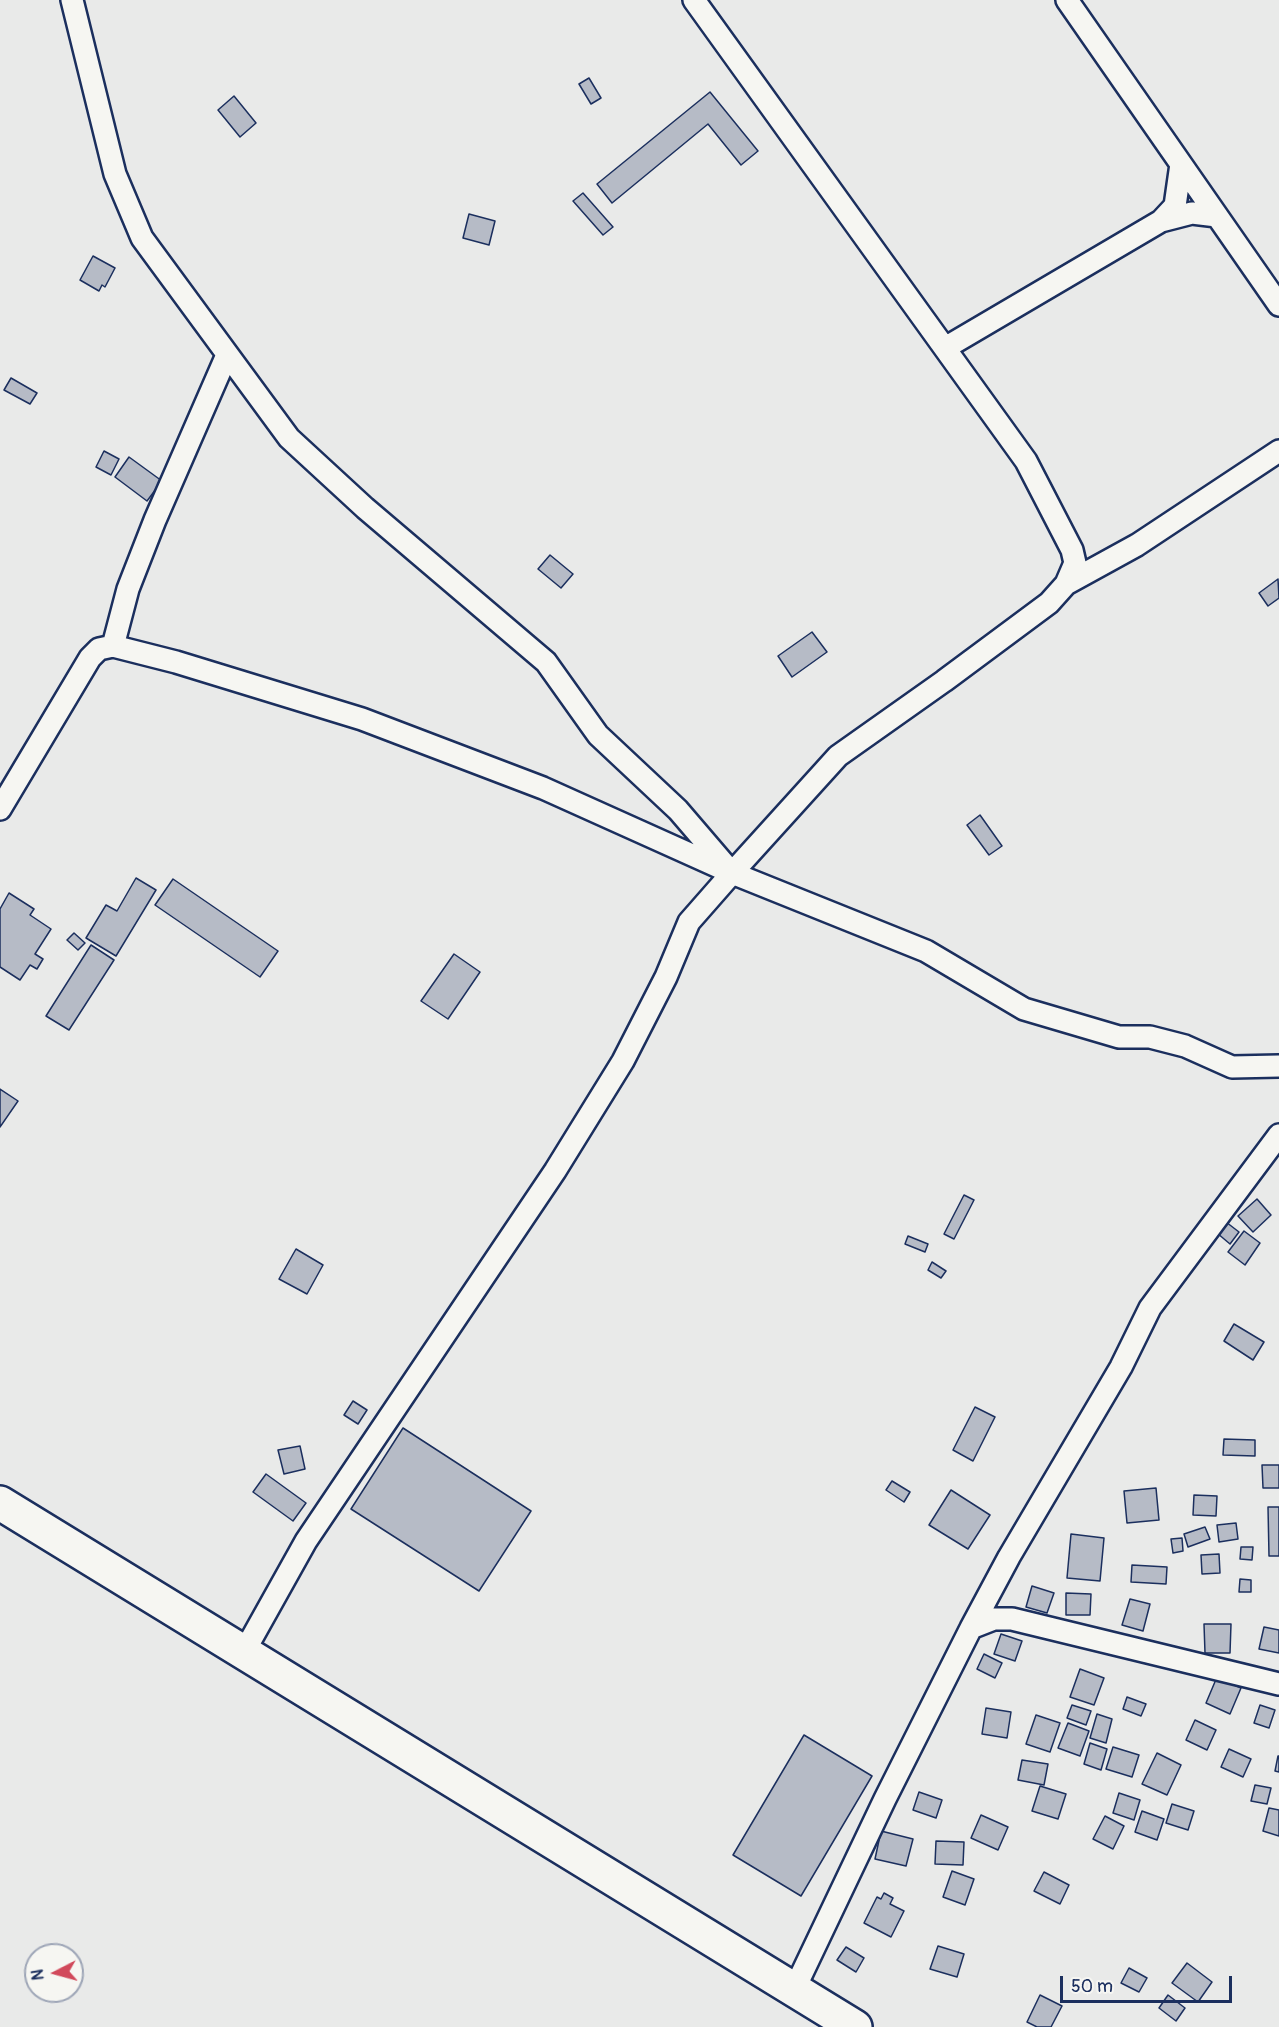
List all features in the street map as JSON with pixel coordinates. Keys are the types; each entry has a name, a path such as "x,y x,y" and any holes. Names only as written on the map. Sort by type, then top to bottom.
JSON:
{"highway":[{"path":"0,1503 855,2027"}],"street":[{"path":"72,0 115,174 142,238 289,438 365,508 546,662 598,735 678,810 732,873"},
{"path":"244,1652 306,1541 555,1171 623,1061 666,976 689,922 838,756 1049,603 1066,584 1075,563 1072,550 1026,461 714,31 694,0"},
{"path":"1068,0 1279,305"},
{"path":"1161,221 1175,206 1181,164"},
{"path":"945,348 1161,221 1192,213 1217,216"},
{"path":"113,646 128,589 155,520 227,355"},
{"path":"1066,584 1137,546 1279,451"},
{"path":"0,809 90,658 99,649 113,646 176,662 363,719 543,788 732,873 926,951 1024,1009 1119,1037 1150,1037 1185,1046 1232,1067 1279,1066"},
{"path":"794,1990 970,1628 1121,1367 1150,1308 1279,1135"},
{"path":"970,1628 994,1619 1012,1619 1279,1684"}],"building":[{"path":"589,78 601,98 591,104 579,84"},
{"path":"710,92 758,151 741,165 708,124 612,203 597,184"},
{"path":"234,96 256,123 240,137 218,110"},
{"path":"583,193 613,227 603,235 573,201"},
{"path":"469,214 495,221 489,245 463,238"},
{"path":"93,256 115,268 105,287 102,285 99,291 80,280"},
{"path":"11,378 37,393 30,404 4,390"},
{"path":"104,451 119,459 111,475 96,467"},
{"path":"129,457 162,481 147,501 115,477"},
{"path":"550,555 573,574 561,588 538,569"},
{"path":"1278,579 1279,598 1268,606 1259,593"},
{"path":"812,632 827,652 792,677 778,656"},
{"path":"980,815 1002,846 989,855 967,825"},
{"path":"136,878 156,890 116,956 86,938 106,905 117,911"},
{"path":"173,879 278,951 260,977 155,905"},
{"path":"9,893 34,909 30,915 51,929 35,954 43,959 37,969 30,965 20,980 0,967 0,909"},
{"path":"74,933 85,943 78,950 67,940"},
{"path":"91,945 114,960 69,1030 46,1016"},
{"path":"454,954 480,972 448,1019 421,1001"},
{"path":"0,1089 18,1101 0,1127"},
{"path":"964,1195 974,1200 954,1239 944,1234"},
{"path":"1257,1199 1271,1215 1253,1232 1238,1216"},
{"path":"1226,1222 1239,1232 1230,1244 1217,1233"},
{"path":"1244,1231 1260,1243 1245,1265 1228,1252"},
{"path":"908,1236 928,1244 925,1252 905,1244"},
{"path":"296,1249 323,1265 307,1294 279,1279"},
{"path":"932,1262 946,1271 941,1278 928,1270"},
{"path":"1234,1324 1264,1342 1253,1360 1224,1341"},
{"path":"353,1401 367,1410 358,1424 344,1415"},
{"path":"975,1407 995,1417 973,1461 953,1450"},
{"path":"403,1428 531,1511 479,1591 351,1509"},
{"path":"1224,1439 1255,1440 1255,1456 1223,1455"},
{"path":"300,1446 305,1469 284,1474 278,1450"},
{"path":"1262,1465 1279,1465 1279,1488 1263,1488"},
{"path":"266,1474 306,1503 293,1521 253,1492"},
{"path":"892,1481 910,1492 904,1502 886,1490"},
{"path":"1156,1488 1159,1520 1127,1523 1124,1491"},
{"path":"951,1490 990,1515 968,1549 929,1525"},
{"path":"1194,1495 1217,1496 1216,1516 1193,1515"},
{"path":"1268,1507 1279,1507 1279,1556 1269,1556"},
{"path":"1236,1523 1238,1539 1219,1542 1217,1525"},
{"path":"1205,1527 1210,1539 1188,1547 1184,1534"},
{"path":"1071,1534 1104,1538 1100,1581 1067,1578"},
{"path":"1182,1538 1183,1551 1173,1553 1171,1539"},
{"path":"1241,1547 1253,1547 1252,1560 1240,1559"},
{"path":"1219,1554 1220,1573 1202,1574 1201,1555"},
{"path":"1132,1565 1167,1567 1166,1584 1131,1582"},
{"path":"1240,1579 1251,1580 1251,1592 1239,1592"},
{"path":"1032,1586 1054,1593 1047,1613 1026,1607"},
{"path":"1066,1593 1091,1594 1090,1615 1066,1615"},
{"path":"1130,1599 1150,1604 1143,1631 1122,1625"},
{"path":"1204,1624 1231,1624 1230,1653 1205,1653"},
{"path":"1264,1627 1279,1630 1279,1653 1259,1649"},
{"path":"1001,1634 1022,1641 1015,1661 994,1654"},
{"path":"984,1654 1002,1663 995,1678 977,1669"},
{"path":"1080,1669 1104,1678 1094,1705 1070,1697"},
{"path":"1217,1677 1241,1688 1230,1714 1206,1703"},
{"path":"1127,1697 1146,1704 1141,1716 1123,1709"},
{"path":"1072,1705 1091,1711 1086,1725 1067,1718"},
{"path":"1260,1705 1275,1710 1269,1728 1254,1723"},
{"path":"986,1708 1011,1712 1007,1738 982,1734"},
{"path":"1097,1714 1112,1719 1106,1743 1090,1738"},
{"path":"1036,1715 1060,1723 1050,1752 1026,1744"},
{"path":"1195,1720 1216,1730 1207,1750 1186,1740"},
{"path":"1068,1723 1089,1731 1080,1756 1058,1748"},
{"path":"804,1735 872,1776 801,1896 733,1855"},
{"path":"1090,1743 1107,1749 1101,1770 1084,1764"},
{"path":"1113,1747 1139,1755 1132,1777 1106,1769"},
{"path":"1229,1749 1251,1759 1243,1777 1221,1767"},
{"path":"1157,1753 1181,1765 1167,1795 1142,1784"},
{"path":"1279,1756 1279,1772 1275,1771"},
{"path":"1022,1760 1048,1764 1044,1785 1018,1780"},
{"path":"1255,1785 1271,1788 1267,1804 1251,1801"},
{"path":"1040,1786 1066,1794 1058,1819 1032,1811"},
{"path":"919,1792 942,1800 936,1818 913,1810"},
{"path":"1119,1793 1140,1800 1134,1820 1113,1813"},
{"path":"1172,1804 1194,1811 1188,1830 1166,1823"},
{"path":"1269,1808 1279,1810 1279,1836 1263,1831"},
{"path":"1142,1811 1164,1819 1157,1840 1135,1832"},
{"path":"981,1815 1008,1827 998,1850 971,1838"},
{"path":"1105,1816 1124,1826 1113,1849 1093,1839"},
{"path":"881,1831 913,1839 906,1866 875,1859"},
{"path":"936,1841 964,1842 963,1865 935,1864"},
{"path":"952,1871 974,1879 965,1905 943,1897"},
{"path":"1044,1872 1069,1885 1060,1904 1034,1891"},
{"path":"884,1893 893,1898 890,1904 904,1911 891,1937 864,1923 877,1897 881,1899"},
{"path":"938,1946 964,1954 957,1977 930,1969"},
{"path":"846,1947 864,1958 856,1972 837,1960"},
{"path":"1187,1963 1212,1982 1198,2002 1172,1983"},
{"path":"1129,1968 1147,1978 1139,1992 1121,1983"},
{"path":"1040,1995 1062,2006 1051,2027 1037,2027 1027,2022"},
{"path":"1168,1995 1185,2008 1176,2021 1159,2008"}]}
